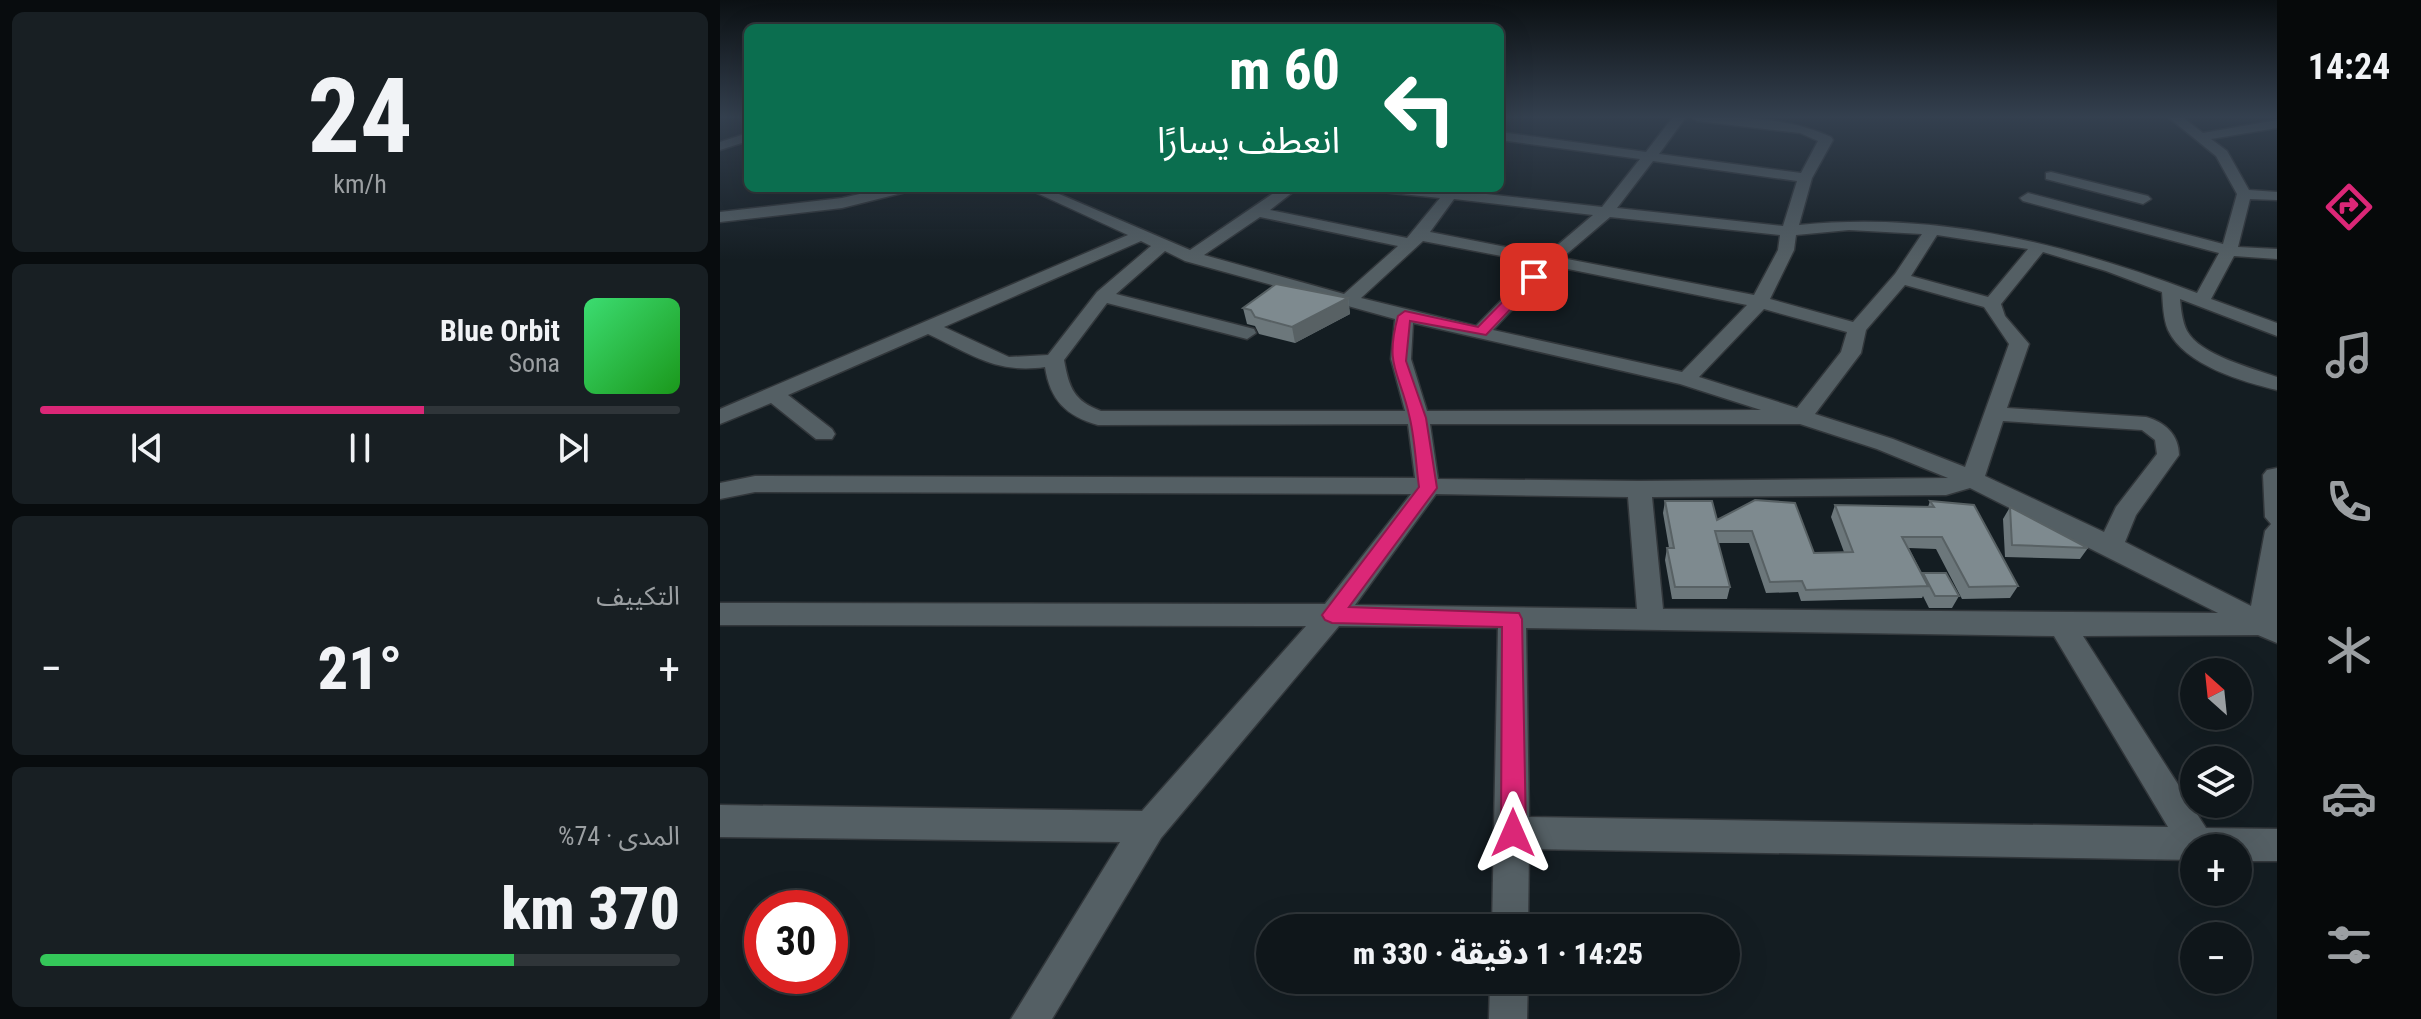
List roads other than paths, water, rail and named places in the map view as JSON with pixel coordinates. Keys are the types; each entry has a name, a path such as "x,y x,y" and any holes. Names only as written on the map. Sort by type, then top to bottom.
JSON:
{"street":[{"path":"1481,332 1552,258 1606,212 1644,165"},
{"path":"1716,165 1805,178"},
{"path":"1686,379 1760,302 1786,250 1805,178 1812,165"},
{"path":"2201,301 2229,251 2244,194 2228,165"},
{"path":"2051,176 2143,199"},
{"path":"2131,224 2151,182"},
{"path":"720,217 842,203 894,192"},
{"path":"1042,192 1191,257 1405,316 1686,379 1885,444 1972,479 2270,628"},
{"path":"1191,257 1286,192"},
{"path":"1347,301 1416,239 1451,192"},
{"path":"1459,192 1606,212 1789,231 1832,225 1933,230 2039,246 2112,267 2277,330"},
{"path":"2244,194 2277,196"},
{"path":"2028,198 2229,251 2277,254"},
{"path":"1259,212 1552,258 1760,302 1857,329"},
{"path":"1801,417 1851,353 1857,329 1901,278 1933,230"},
{"path":"720,417 1140,236"},
{"path":"930,328 1005,363 1054,360 1103,296 1161,246"},
{"path":"1992,304 2039,246"},
{"path":"1901,278 1992,304"},
{"path":"2170,288 2178,332 2187,343 2219,362 2277,384"},
{"path":"1103,296 1247,333"},
{"path":"1972,479 2019,344 2013,333 2000,323 1992,304"},
{"path":"1030,1019 1149,827 1332,615 1428,488 1418,418 1398,361 1405,316"},
{"path":"1054,360 1059,390 1073,409 1098,418 1801,417"},
{"path":"774,395 824,434"},
{"path":"1995,414 2146,424 2160,432 2169,447 2168,455 2125,513 2111,546"},
{"path":"2275,475 2277,517"},
{"path":"720,491 755,484 1131,483 1639,489 1933,487 1972,479"},
{"path":"1639,489 1651,620"},
{"path":"2270,628 2277,531"},
{"path":"720,614 1332,615 2270,628"},
{"path":"1510,914 1512,619"},
{"path":"2062,625 2191,834"},
{"path":"720,821 1149,827"},
{"path":"1513,833 2180,842"},
{"path":"2252,844 2277,845"},
{"path":"1508,1019 1509,994"}]}
